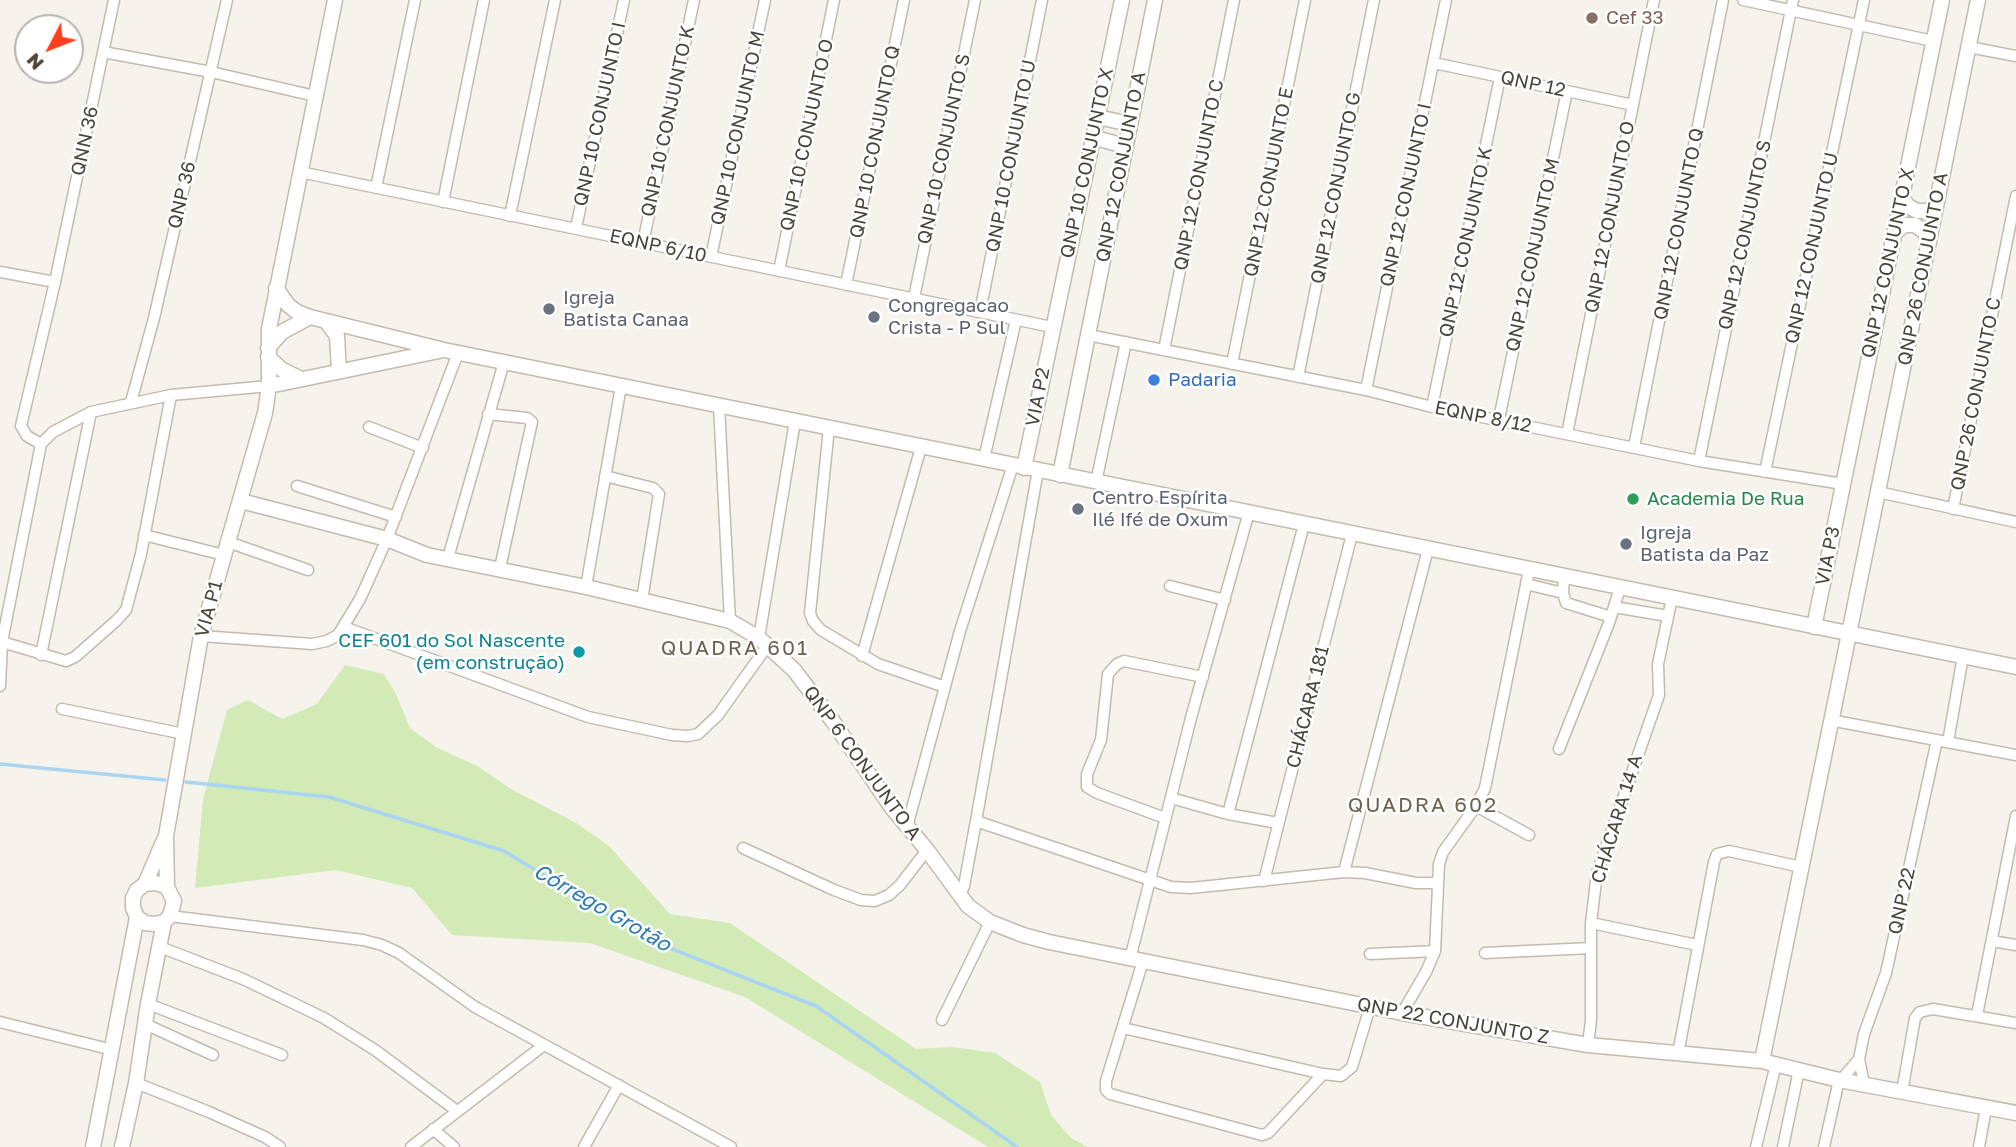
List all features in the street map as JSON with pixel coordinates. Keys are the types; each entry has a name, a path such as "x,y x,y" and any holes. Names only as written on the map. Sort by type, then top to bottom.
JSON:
{"street":[{"name":"QNN 36","path":"41,444 27,436 22,426 114,0"},
{"name":"QNP 36","path":"131,402 154,318 227,0"},
{"path":"335,0 276,288 288,305 297,312 451,352 1428,549 1527,577 1563,593"},
{"path":"376,188 415,0"},
{"path":"443,202 484,0"},
{"path":"510,215 555,0"},
{"name":"QNP 10 CONJUNTO I","path":"576,228 624,0"},
{"name":"QNP 10 CONJUNTO K","path":"643,243 694,0"},
{"name":"QNP 10 CONJUNTO M","path":"711,257 765,0"},
{"name":"QNP 10 CONJUNTO O","path":"779,271 834,0"},
{"name":"QNP 10 CONJUNTO Q","path":"846,285 904,0"},
{"name":"QNP 10 CONJUNTO S","path":"914,298 975,0"},
{"name":"QNP 10 CONJUNTO U","path":"979,312 1042,0"},
{"name":"QNP 10 CONJUNTO X","path":"1052,327 1122,0"},
{"name":"QNP 12 CONJUNTO A","path":"1088,335 1155,0"},
{"name":"QNP 12 CONJUNTO C","path":"1164,350 1234,0"},
{"name":"QNP 12 CONJUNTO E","path":"1232,364 1305,0"},
{"name":"QNP 12 CONJUNTO G","path":"1298,377 1374,0"},
{"name":"QNP 12 CONJUNTO I","path":"1366,390 1446,0"},
{"name":"QNP 12 CONJUNTO O","path":"1567,434 1654,0"},
{"name":"QNP 12 CONJUNTO Q","path":"1634,447 1723,0"},
{"path":"1743,0 1792,5 1933,41"},
{"name":"QNP 12 CONJUNTO U","path":"1765,472 1864,0"},
{"name":"QNP 12 CONJUNTO X","path":"1843,484 1942,0"},
{"name":"QNP 26 CONJUNTO A","path":"1878,492 1978,0"},
{"name":"QNP 12 CONJUNTO S","path":"1699,461 1792,5"},
{"path":"1969,47 2016,56"},
{"path":"103,51 315,96"},
{"name":"QNP 12","path":"1434,63 1633,105"},
{"name":"QNP 12 CONJUNTO K","path":"1432,407 1500,77"},
{"name":"QNP 12 CONJUNTO M","path":"1499,419 1567,91"},
{"path":"1097,117 1130,124"},
{"path":"1092,137 1125,146"},
{"name":"EQNP 6/10","path":"300,172 1052,327"},
{"name":"QNP 26 CONJUNTO C","path":"1953,509 2016,196"},
{"path":"1902,198 1908,206 1917,211 1927,211 1936,205"},
{"path":"1895,233 1903,225 1915,225 1925,232 1929,243"},
{"path":"0,272 55,282"},
{"name":"VIA P1","path":"122,1147 160,947 174,901 167,887 166,836 201,636 265,413 269,386 269,329 276,288"},
{"path":"299,378 281,369 268,353 282,332 310,317"},
{"path":"984,460 1016,320"},
{"path":"326,321 337,336 340,370"},
{"name":"VIA P2","path":"1025,468 1052,327"},
{"name":"EQNP 8/12","path":"1088,335 1366,390 1432,407 1699,461 1843,484"},
{"name":"VIA P2","path":"1060,475 1088,335"},
{"path":"1096,482 1126,342"},
{"path":"0,686 2,642 41,444 53,432 91,412 131,402 171,395 269,386 340,370 451,352"},
{"path":"201,636 312,644 338,635 396,517 423,448 451,352"},
{"path":"448,558 504,362"},
{"path":"586,587 621,386"},
{"path":"2,642 66,661 75,657 126,610 144,535 171,395"},
{"path":"719,406 730,621"},
{"path":"40,655 91,412"},
{"path":"488,414 527,418 532,422 500,568"},
{"path":"344,627 588,717 672,735 698,734 718,715 763,641 795,421"},
{"path":"369,427 423,448"},
{"path":"829,428 810,613 817,627 862,656 894,671 945,687"},
{"path":"862,656 920,447"},
{"path":"907,827 960,631 1025,468"},
{"path":"959,897 964,886 976,821 1025,468"},
{"path":"605,476 658,491 659,499 642,600"},
{"name":"VIA P3","path":"1814,627 1843,484"},
{"path":"297,486 396,517"},
{"path":"1878,492 2016,522"},
{"name":"VIA P3","path":"1769,1063 1801,867 1878,492"},
{"name":"QNP 6 CONJUNTO A","path":"241,500 387,539 409,550 730,621 763,641 794,670 907,827 927,850"},
{"path":"1249,512 1165,818 1123,1028 1106,1082 1106,1090 1110,1094 1254,1134 1268,1133 1323,1074"},
{"path":"1228,814 1304,524"},
{"name":"CHÁCARA 181","path":"1264,881 1352,534"},
{"path":"144,535 226,548 307,570"},
{"path":"1344,872 1428,549"},
{"path":"1527,577 1564,577 2016,667"},
{"path":"1402,1013 1435,951 1439,864 1443,852 1476,806 1489,772 1527,577"},
{"path":"1564,577 1563,593 1566,603 1613,612 1668,616"},
{"path":"1170,586 1225,600"},
{"path":"1559,749 1620,588"},
{"name":"CHÁCARA 14 A","path":"1588,1045 1591,1020 1591,923 1600,858 1659,695 1658,664 1672,598"},
{"name":"QNP 22","path":"1864,1084 1859,1059 1864,1034 1886,973 1963,656"},
{"path":"1165,818 1087,787 1087,774 1101,740 1108,674 1124,661 1203,677"},
{"path":"62,709 184,734"},
{"path":"1830,720 2016,755"},
{"path":"1171,799 1228,814 1278,823"},
{"path":"1476,806 1529,835"},
{"path":"1977,1015 2016,817"},
{"path":"976,821 1171,887 1191,888 1344,872 1416,883 1438,883"},
{"name":"VIA P1","path":"93,1147 137,917 133,898 137,890 145,884 166,836"},
{"path":"743,848 834,890 861,900 875,901 889,895 900,885 927,850"},
{"name":"QNP 22 CONJUNTO Z","path":"927,850 968,906 990,922 1049,942 1402,1013 1588,1045 1769,1063 1902,1092 1985,1114 2016,1113"},
{"path":"1678,1054 1697,945 1717,855 1729,851 1801,867"},
{"path":"145,884 156,883 167,887"},
{"path":"137,917 154,925 167,919 363,940 382,945 399,953 475,1007 731,1147"},
{"path":"942,1020 990,922"},
{"path":"1591,923 1697,945"},
{"path":"1992,940 2016,945"},
{"path":"160,947 243,979 324,1018 375,1050 457,1111"},
{"path":"1485,953 1591,948"},
{"path":"1370,954 1435,951"},
{"path":"148,1004 282,1055"},
{"path":"1123,1028 1323,1074 1342,1076 1352,1067 1370,1007"},
{"path":"1902,1092 1915,1018 1920,1012 1933,1009 2016,1023"},
{"path":"0,1022 113,1050"},
{"path":"145,1024 213,1055"},
{"path":"411,1147 544,1045"},
{"name":"QNP 22","path":"1840,1080 1859,1059"},
{"path":"1756,1147 1769,1063"},
{"path":"1783,1147 1799,1070"},
{"path":"1824,1147 1840,1080"},
{"path":"136,1083 209,1112 281,1147"},
{"path":"584,1147 619,1086"},
{"path":"1979,1147 1985,1114"},
{"path":"433,1129 454,1147"}],"green space":[{"path":"345,665 384,674 396,694 410,728 436,747 479,767 511,789 578,824 609,846 670,914 730,923 916,1049 953,1047 995,1053 1040,1082 1051,1115 1071,1138 1088,1147 988,1147 745,997 590,943 452,935 412,888 336,870 195,888 203,799 227,710 248,700 282,719 317,704"}],"waterway":[{"name":"Córrego Grotão","path":"0,764 165,780"},
{"name":"Córrego Grotão","path":"186,782 329,797 504,851 652,941 816,1006 1017,1147"}],"place":[{"name":"Cef 33","path":"1592,18"},
{"name":"Igreja Batista Canaa","path":"549,309"},
{"name":"Congregacao Crista - P Sul","path":"874,317"},
{"name":"Padaria","path":"1154,380"},
{"name":"Academia De Rua","path":"1633,499"},
{"name":"Centro Espírita Ilé Ifé de Oxum","path":"1078,509"},
{"name":"Igreja Batista da Paz","path":"1626,544"},
{"name":"CEF 601 do Sol Nascente (em construção)","path":"579,652"}],"district":[{"name":"QUADRA 601","path":"735,648"},
{"name":"QUADRA 602","path":"1423,805"}]}
